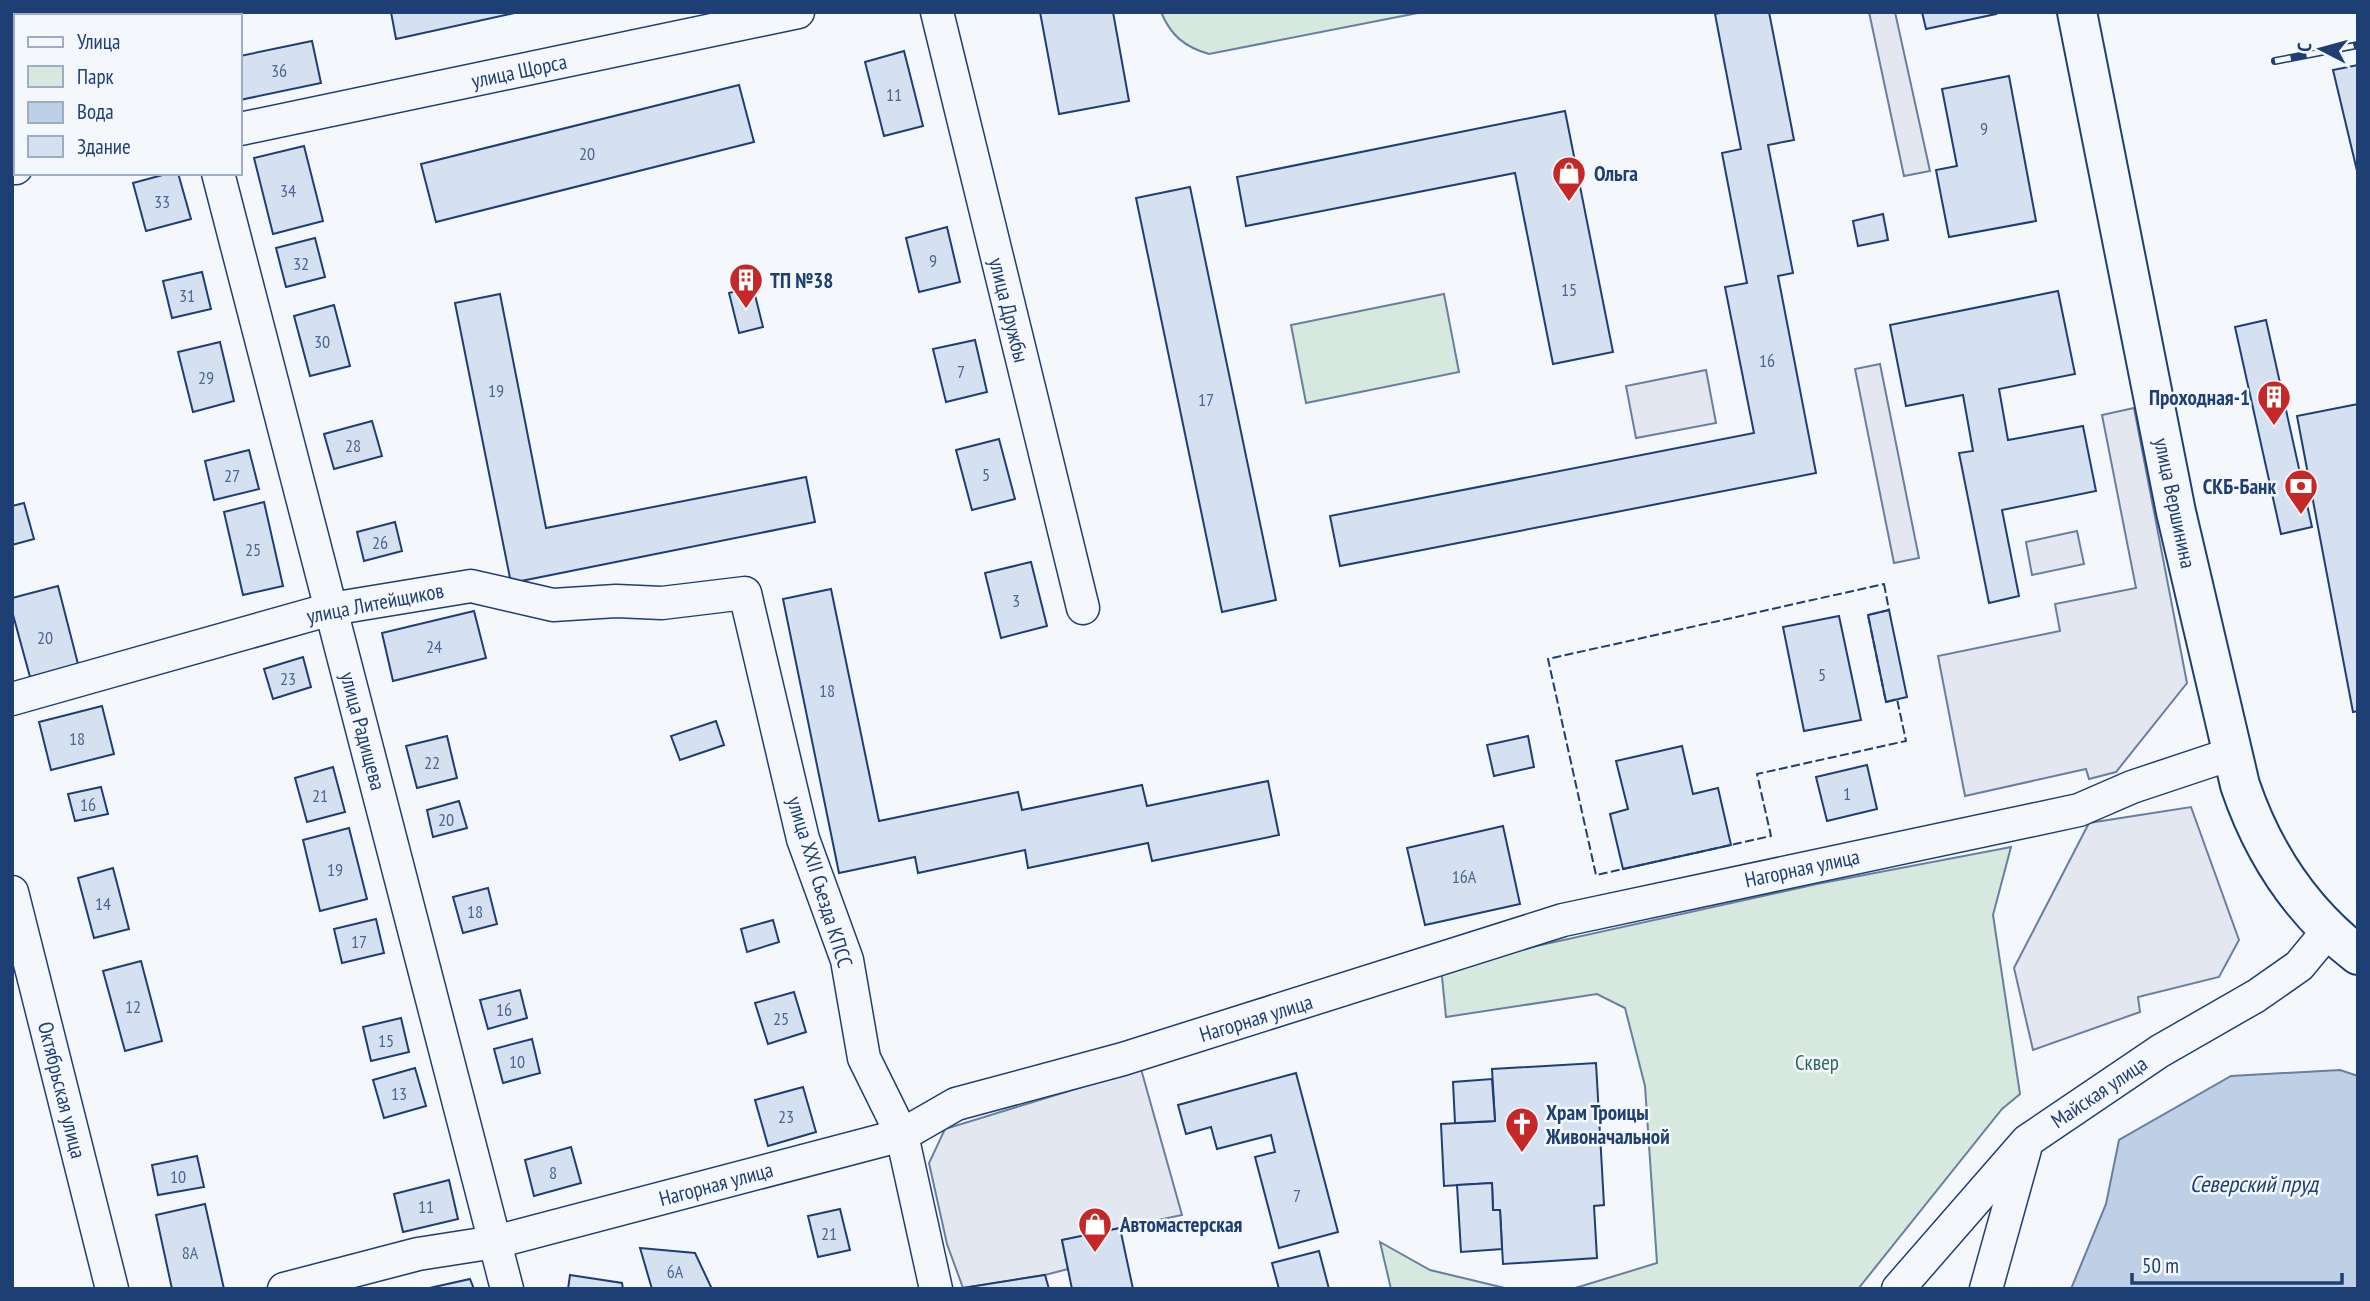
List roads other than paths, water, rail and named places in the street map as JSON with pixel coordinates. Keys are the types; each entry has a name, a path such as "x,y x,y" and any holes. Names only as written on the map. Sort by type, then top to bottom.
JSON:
{"main road":[{"name":"улица Вершинина","path":"2077,12 2176,512 2231,754 2248,809 2264,843 2294,892 2328,931 2358,955"}],"street":[{"name":"улица Щорса","path":"242,130 798,12"},
{"name":"улица Дружбы","path":"937,12 1083,608"},
{"name":"улица Радищева","path":"219,175 507,1289"},
{"name":"улица Литейщиков","path":"12,699 331,608 471,586 553,605 616,601 662,604 745,593"},
{"name":"улица XXII Съезда КПСС","path":"745,593 803,839 847,960 864,1058 902,1135 936,1289"},
{"name":"Нагорная улица","path":"284,1289 418,1254 495,1241 902,1135 956,1104 1123,1059 1563,920 2079,810 2132,787 2231,754"},
{"name":"Октябрьская улица","path":"12,892 112,1289"},
{"name":"Майская улица","path":"1898,1289 2027,1141 2160,1051 2256,996 2299,966 2328,931"},
{"path":"1986,1289 2027,1141"}],"water":[{"name":"Северский пруд","path":"2340,1070 2358,1076 2358,1289 2071,1289 2106,1204 2119,1140 2231,1076"}],"railway":[{"path":"2275,61 2358,45"}],"place":[{"name":"Ольга","path":"1569,203"},
{"name":"ТП №38","path":"746,310"},
{"name":"Проходная-1","path":"2274,427"},
{"name":"СКБ-Банк","path":"2301,516"},
{"name":"Храм Троицы Живоначальной","path":"1522,1154"},
{"name":"Автомастерская","path":"1095,1254"}],"park label":[{"name":"Сквер","path":"1817,1062"}]}
